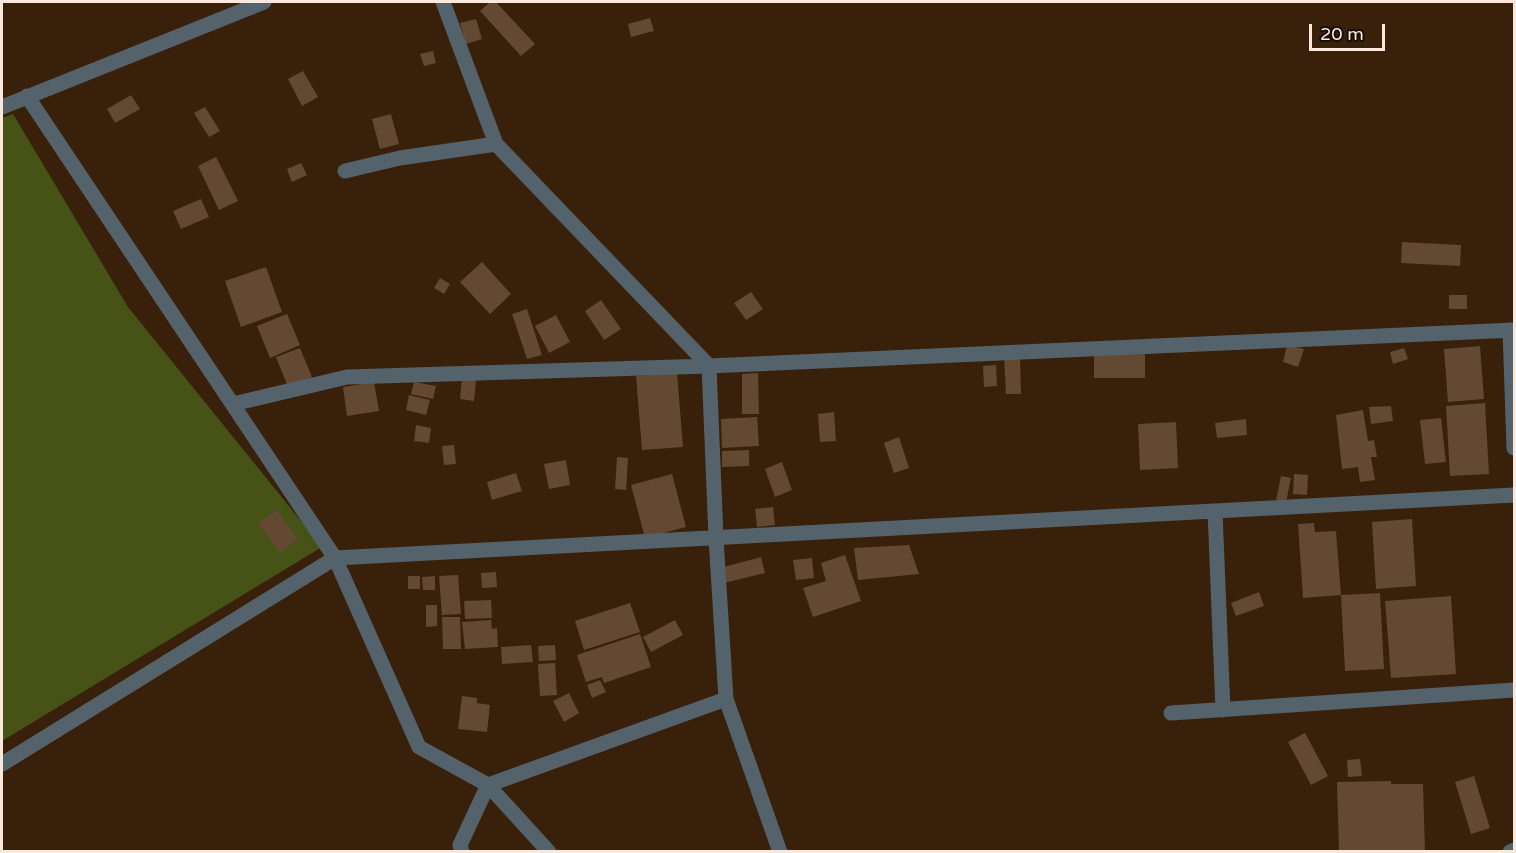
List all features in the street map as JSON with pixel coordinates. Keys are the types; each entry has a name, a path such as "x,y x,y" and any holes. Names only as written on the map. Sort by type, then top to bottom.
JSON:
{"street":[{"path":"2,107 264,2"},
{"path":"443,2 496,144 709,366 726,699 780,852"},
{"path":"27,96 335,558 419,747 488,784 549,852"},
{"path":"345,171 400,158 496,144"},
{"path":"233,404 347,377 709,366 1512,330 1515,448"},
{"path":"2,764 335,558 1515,495"},
{"path":"1215,511 1223,710"},
{"path":"1171,713 1515,690"},
{"path":"462,852 460,844 488,784 726,699"},
{"path":"1510,852 1515,850"}],"green space":[{"path":"13,114 128,307 322,547 2,741 2,118"}],"building":[{"path":"490,2 496,2 535,44 521,56 480,11"},
{"path":"650,18 654,31 631,37 628,24"},
{"path":"476,19 482,39 466,44 460,23"},
{"path":"433,51 436,63 424,66 420,54"},
{"path":"303,71 318,97 302,106 288,79"},
{"path":"131,95 140,109 115,123 107,109"},
{"path":"205,107 220,131 209,137 194,113"},
{"path":"391,114 399,144 380,149 372,119"},
{"path":"216,157 238,201 219,210 198,166"},
{"path":"301,163 307,175 292,182 287,169"},
{"path":"201,199 209,217 181,229 173,211"},
{"path":"1402,242 1461,245 1460,266 1401,263"},
{"path":"482,262 511,294 490,314 460,282"},
{"path":"266,267 282,312 241,327 225,281"},
{"path":"440,278 450,284 444,294 434,288"},
{"path":"751,292 763,309 746,320 734,303"},
{"path":"1449,295 1467,295 1467,309 1449,309"},
{"path":"601,300 621,329 604,340 585,311"},
{"path":"527,309 542,355 527,359 512,314"},
{"path":"287,314 300,345 270,358 257,326"},
{"path":"556,315 570,342 549,353 535,326"},
{"path":"1287,345 1304,349 1298,367 1283,362"},
{"path":"1480,346 1484,399 1448,402 1444,349"},
{"path":"300,348 312,377 288,387 276,357"},
{"path":"1404,348 1408,359 1393,364 1390,352"},
{"path":"1094,350 1145,350 1145,378 1094,378"},
{"path":"1004,355 1020,355 1021,394 1006,394"},
{"path":"996,365 997,386 984,387 983,366"},
{"path":"677,373 683,447 642,450 636,376"},
{"path":"758,373 759,414 742,414 742,374"},
{"path":"462,378 476,380 474,401 460,399"},
{"path":"374,382 379,411 347,416 343,387"},
{"path":"414,382 436,386 433,399 411,394"},
{"path":"409,395 430,400 426,415 406,410"},
{"path":"1485,403 1489,474 1450,476 1446,406"},
{"path":"1391,406 1393,421 1371,424 1369,407"},
{"path":"1363,410 1368,441 1374,440 1377,457 1371,457 1375,480 1360,482 1358,467 1342,469 1336,415"},
{"path":"834,412 836,441 820,442 818,414"},
{"path":"757,417 759,446 722,448 721,419"},
{"path":"1441,418 1446,462 1425,464 1420,420"},
{"path":"1246,419 1247,435 1217,438 1215,423"},
{"path":"1176,422 1178,468 1140,470 1138,424"},
{"path":"416,425 431,428 429,443 414,441"},
{"path":"899,437 909,468 894,473 884,443"},
{"path":"454,445 456,464 444,465 442,446"},
{"path":"749,450 749,466 722,467 722,451"},
{"path":"617,457 628,458 626,490 615,489"},
{"path":"566,460 570,485 549,489 544,464"},
{"path":"782,462 792,490 775,497 765,469"},
{"path":"516,473 522,491 492,500 487,482"},
{"path":"672,474 686,527 645,538 631,485"},
{"path":"1294,474 1308,475 1307,495 1293,494"},
{"path":"1281,476 1291,478 1286,502 1276,500"},
{"path":"773,507 775,525 757,527 755,509"},
{"path":"276,510 298,539 280,553 258,524"},
{"path":"1412,519 1416,586 1376,589 1372,522"},
{"path":"1314,523 1315,532 1336,531 1341,595 1303,598 1298,524"},
{"path":"909,545 919,574 858,580 854,548"},
{"path":"845,555 861,601 813,617 803,588 826,581 821,563"},
{"path":"761,557 765,573 724,583 720,568"},
{"path":"812,558 814,578 796,580 793,560"},
{"path":"496,572 497,587 482,588 481,573"},
{"path":"458,575 461,614 442,615 439,576"},
{"path":"408,576 420,576 420,589 408,589"},
{"path":"435,576 435,590 423,590 422,577"},
{"path":"1259,592 1264,606 1236,616 1231,603"},
{"path":"1380,593 1384,669 1345,671 1341,595"},
{"path":"1451,596 1456,674 1391,678 1385,601"},
{"path":"491,600 492,618 465,619 464,601"},
{"path":"630,603 640,632 584,650 575,621"},
{"path":"426,605 437,605 437,626 426,627"},
{"path":"442,617 460,617 461,649 443,649"},
{"path":"491,620 492,629 497,628 498,647 465,649 462,622"},
{"path":"675,620 683,635 651,652 643,637"},
{"path":"640,634 651,667 604,683 602,677 586,682 577,655"},
{"path":"531,645 533,662 502,664 501,647"},
{"path":"555,645 556,660 539,661 538,646"},
{"path":"555,663 557,695 540,696 538,664"},
{"path":"600,680 606,692 592,698 587,685"},
{"path":"569,693 579,713 564,722 553,701"},
{"path":"462,696 477,698 477,703 490,705 487,732 458,729"},
{"path":"1305,733 1328,776 1311,785 1288,742"},
{"path":"1360,759 1362,776 1348,777 1347,760"},
{"path":"1474,776 1490,828 1471,834 1455,782"},
{"path":"1391,781 1391,784 1423,784 1425,852 1339,852 1337,782"}]}
